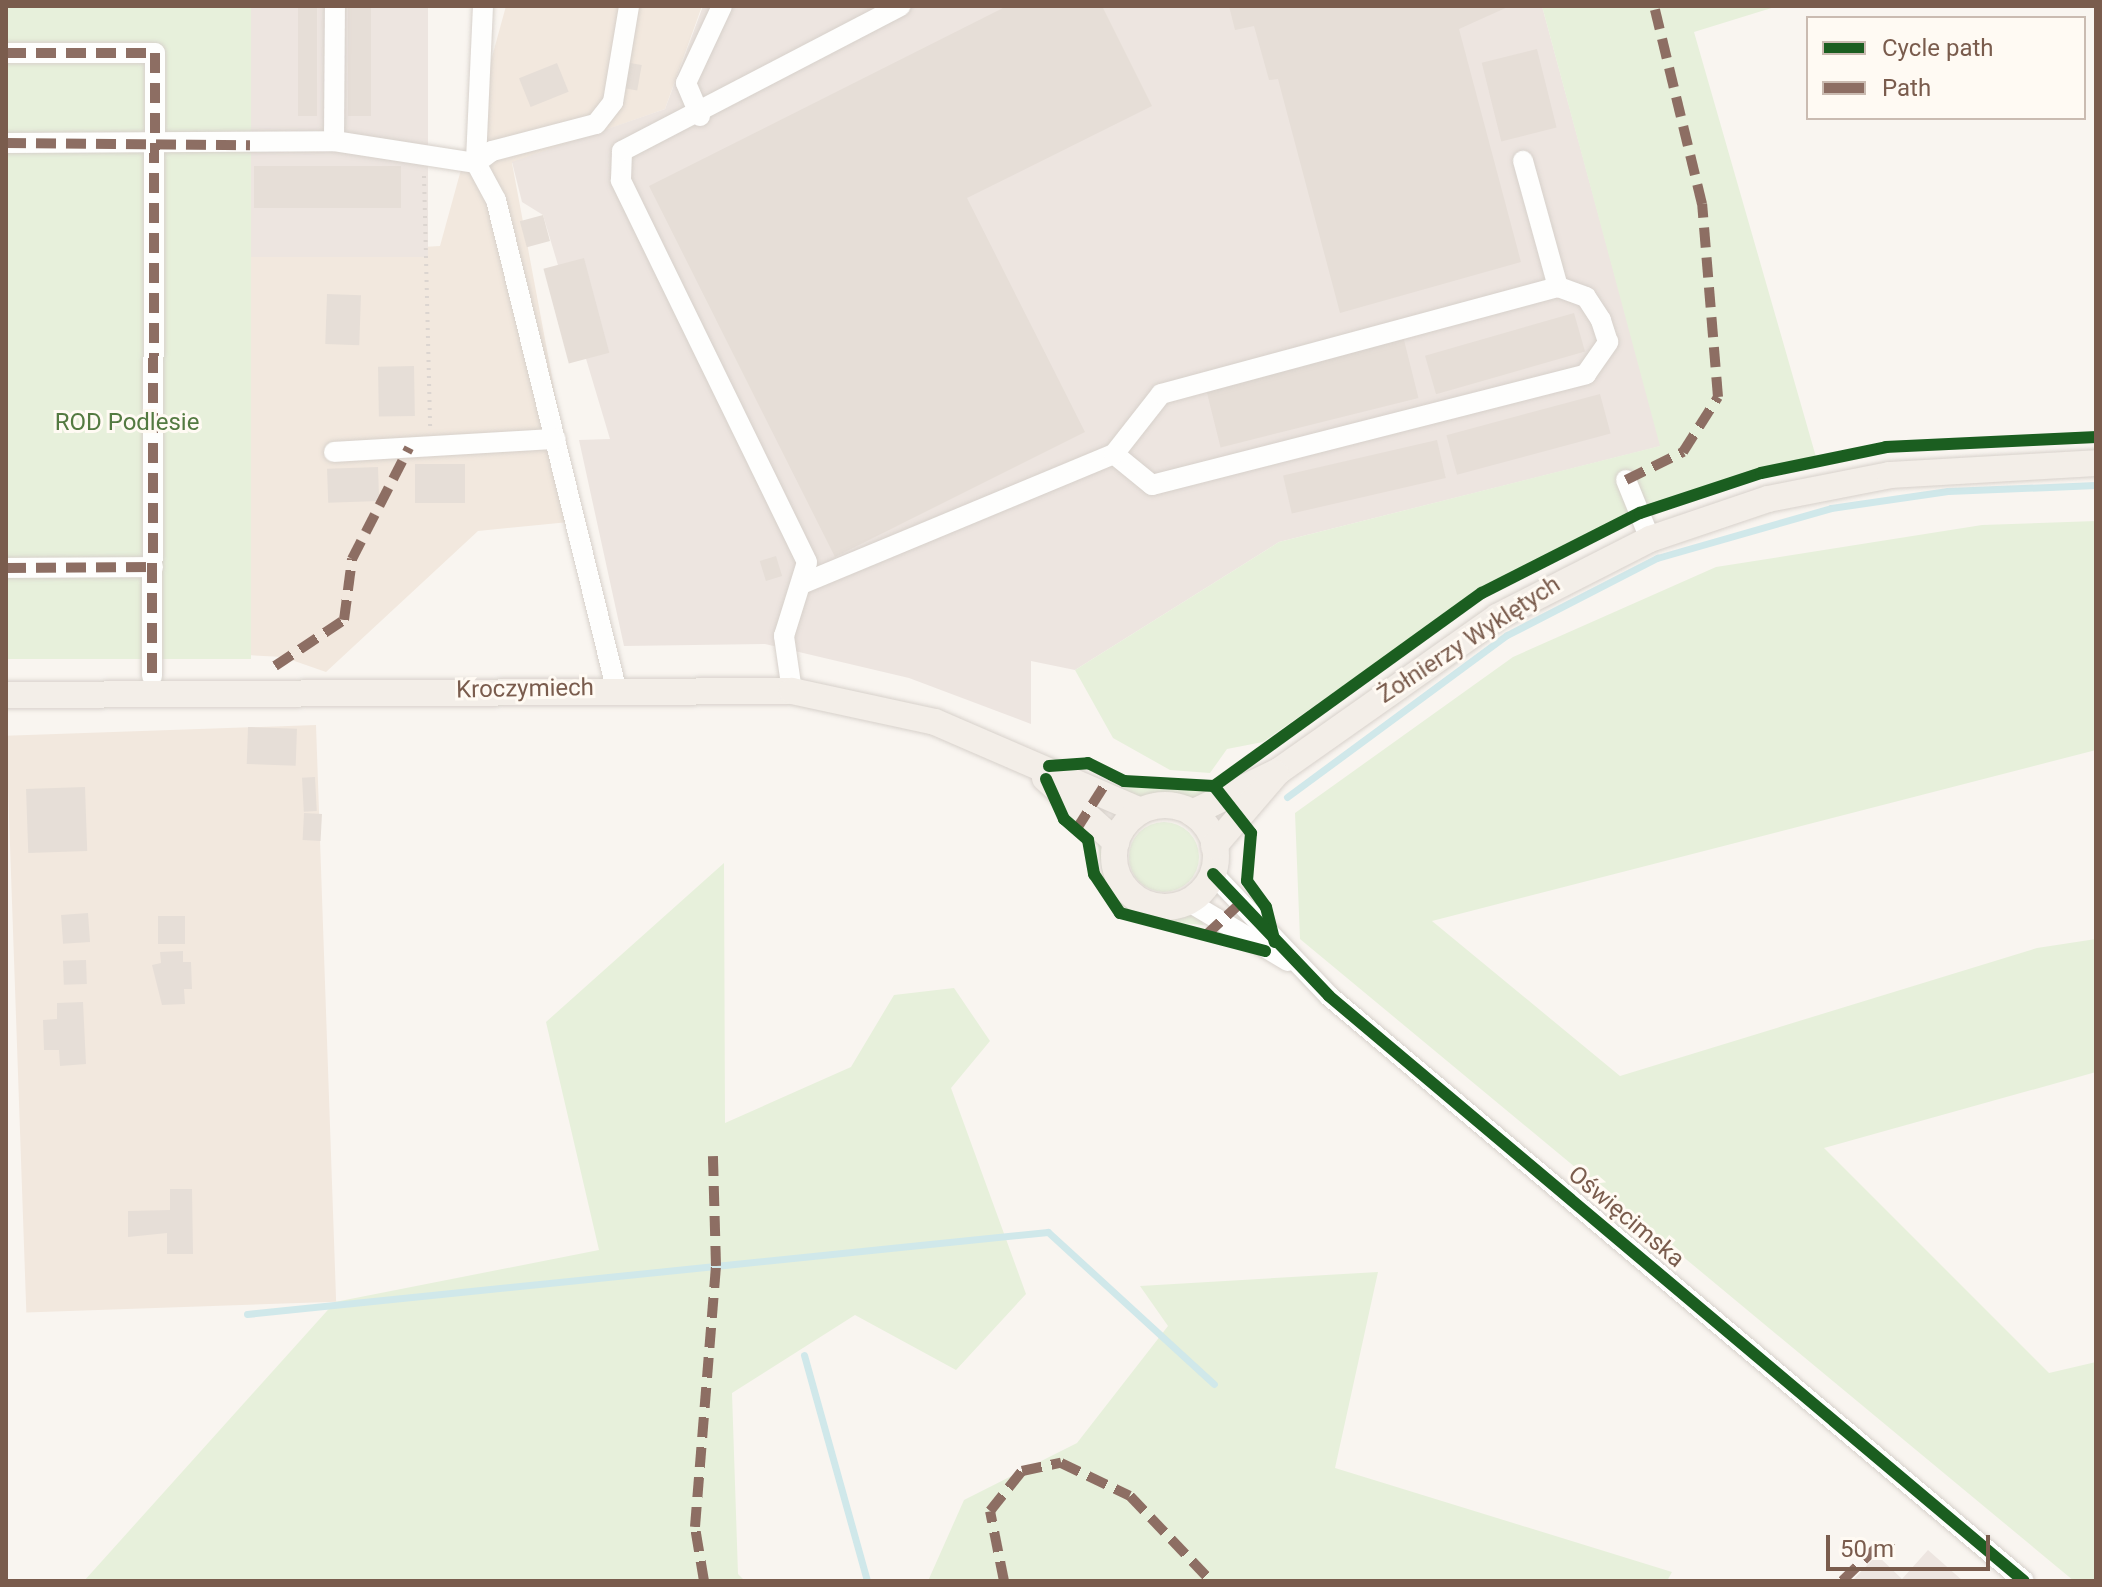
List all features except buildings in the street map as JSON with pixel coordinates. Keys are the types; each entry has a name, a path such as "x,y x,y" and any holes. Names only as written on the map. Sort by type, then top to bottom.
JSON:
{"main road":[{"name":"Żołnierzy Wyklętych","path":"1192,813 1279,771 1497,617 1650,539 1768,499 1890,475 2096,463"},
{"name":"Kroczymiech","path":"6,695 616,688 792,691 935,722 1141,811"},
{"name":"Kroczymiech","path":"1031,764 1116,842"},
{"name":"Żołnierzy Wyklętych","path":"1214,846 1279,771"},
{"path":"1167,805 1192,813 1214,846 1213,874 1189,902 1155,907 1126,890 1116,842 1141,811 1167,805"}],"street":[{"path":"334,141 335,6"},
{"path":"483,6 476,163 496,200 616,688"},
{"path":"6,143 250,145 334,141 476,163 492,151 596,124 613,102 629,6"},
{"path":"700,116 686,83 722,6"},
{"path":"792,691 784,636 804,583 807,562 621,180 622,151 700,116 894,7"},
{"path":"6,53 155,53 157,144 152,676"},
{"path":"1523,161 1558,287"},
{"path":"804,583 1114,454 1161,394 1558,287 1586,297 1601,320 1608,342 1586,374 1152,485 1114,454"},
{"path":"334,452 556,439"},
{"path":"1626,480 1650,539"},
{"path":"6,568 153,567"},
{"name":"Oświęcimska","path":"1213,874 1290,962 2024,1581"},
{"name":"Oświęcimska","path":"1189,902 1290,962"}],"path":[{"path":"424,176 431,447"}],"shaded area":[{"path":"251,6 428,6 428,257 251,257"},
{"path":"506,6 702,6 665,109 512,163 579,521 478,531 326,672 283,657 246,655 249,257 440,246"},
{"path":"703,6 1542,6 1661,446 1279,542 1075,670 1031,661 1031,724 909,678 765,644 624,646 579,440 610,439 543,215 522,202 512,162 665,109"},
{"path":"316,725 336,1302 26,1312 6,736"},
{"path":"1928,1550 1963,1581 1852,1581 1877,1555 1902,1579"}],"green space":[{"name":"ROD Podlesie","path":"6,6 251,6 251,659 6,659"},
{"path":"1542,6 1778,6 1694,32 1816,457 1698,488 1599,528 1480,590 1263,742 1227,749 1210,773 1170,770 1113,738 1075,670 1279,542 1660,446"},
{"path":"2096,521 2096,750 1432,921 1620,1076 2037,948 2096,939 2096,1072 1824,1148 2049,1373 2096,1362 2096,1581 2074,1581 1300,939 1295,813 1513,657 1716,567 1982,525"},
{"path":"1123,786 1211,789 1214,795 1193,802 1143,799 1114,789"},
{"path":"1157,822 1171,822 1193,837 1199,857 1197,870 1189,882 1171,892 1157,892 1135,877 1129,864 1129,850 1144,828"},
{"path":"1097,838 1120,897 1147,913 1198,916 1204,925 1154,921 1123,907 1104,883"},
{"path":"724,863 725,1123 851,1067 894,995 954,988 990,1041 951,1088 1026,1294 956,1370 855,1315 732,1393 738,1574 745,1581 84,1581 335,1302 599,1250 546,1022"},
{"path":"1378,1272 1335,1468 1672,1572 1667,1581 928,1581 964,1500 1077,1443 1168,1326 1140,1286"}],"waterway":[{"path":"1287,797 1507,635 1657,558 1831,508 1948,491 2096,485"},
{"path":"247,1314 1048,1232 1214,1384"},
{"path":"804,1355 867,1581"}],"marked path":[{"path":"1626,480 1683,452 1718,397 1702,204 1654,6"},
{"path":"6,53 155,53 152,676"},
{"path":"6,143 250,145"},
{"path":"275,666 344,620 352,559 409,448"},
{"path":"6,568 153,567"},
{"path":"1076,830 1111,775"},
{"path":"1205,936 1246,898"},
{"path":"704,1581 695,1527 716,1266 713,1156"},
{"path":"1004,1581 990,1511 1022,1471 1061,1463 1130,1496 1211,1581"},
{"path":"1842,1581 1875,1549 1900,1549"}],"cycle path":[{"path":"1214,786 1482,593 1640,513 1761,473 1886,447 2096,437"},
{"path":"1049,766 1088,763 1124,781 1214,786 1251,833 1247,881 1266,907 1275,942"},
{"path":"1046,779 1064,819 1088,840 1094,874 1120,913 1265,951"},
{"path":"1213,874 1329,996 2024,1581"}]}
